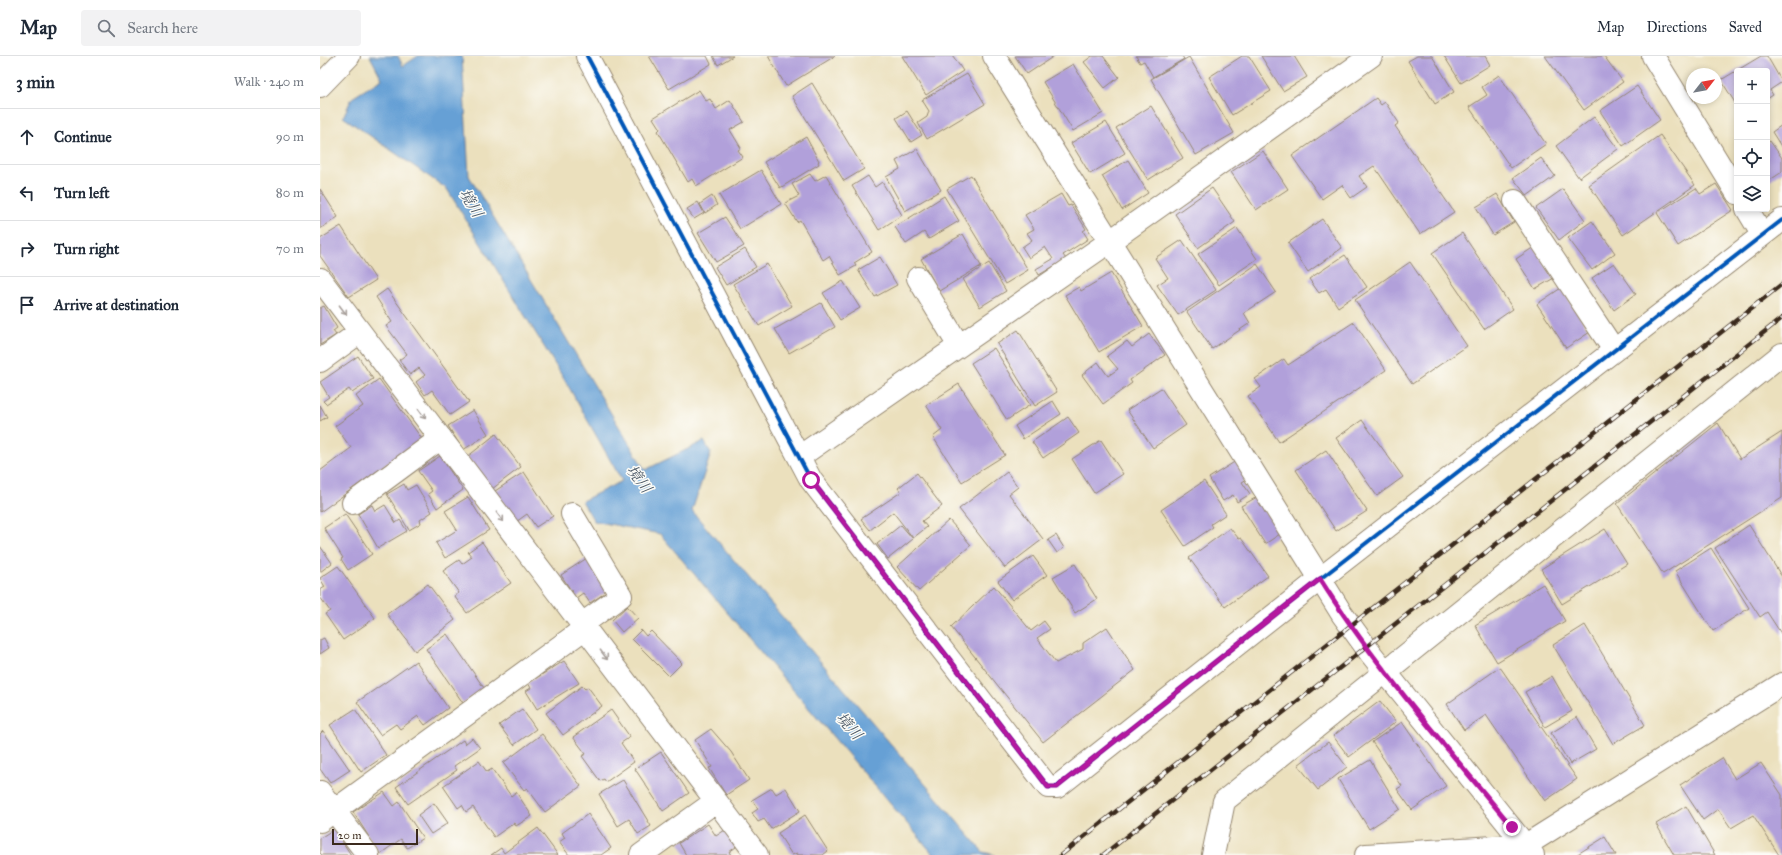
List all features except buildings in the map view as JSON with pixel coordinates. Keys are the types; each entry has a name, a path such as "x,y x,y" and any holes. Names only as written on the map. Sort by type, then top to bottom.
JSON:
{"street":[{"path":"320,86 349,56"},
{"path":"587,56 811,480 1048,787 1057,787 1320,579 1762,234 1782,220"},
{"path":"994,56 1342,614 1370,654 1386,671 1402,694 1530,850"},
{"path":"799,457 1109,242 1371,56"},
{"path":"1653,56 1734,188"},
{"path":"1515,201 1614,350"},
{"path":"1749,212 1762,234"},
{"path":"918,278 959,346"},
{"path":"320,279 757,855"},
{"path":"320,361 360,332"},
{"path":"1213,855 1224,801 1782,354"},
{"path":"353,503 441,438"},
{"path":"327,816 583,627 621,596 572,514"},
{"path":"1366,855 1530,850 1782,684"},
{"path":"320,792 327,816 368,855"},
{"path":"641,855 716,802"}],"water":[{"name":"境川","path":"370,56 398,56 403,66 418,56 462,56 469,176 645,470 704,441 711,453 692,511 983,852 995,855 934,855 660,534 594,521 582,501 622,481 567,384 447,189 343,117 352,98 382,79"}],"railway":[{"path":"1061,855 1782,284"},
{"path":"1103,855 1782,318"}],"cycle path":[{"path":"587,56 811,480 1048,787 1057,787 1320,579 1782,220"}],"route":[{"path":"811,480 1048,787 1057,787 1320,579 1370,654 1386,671 1402,694 1512,827"}]}
